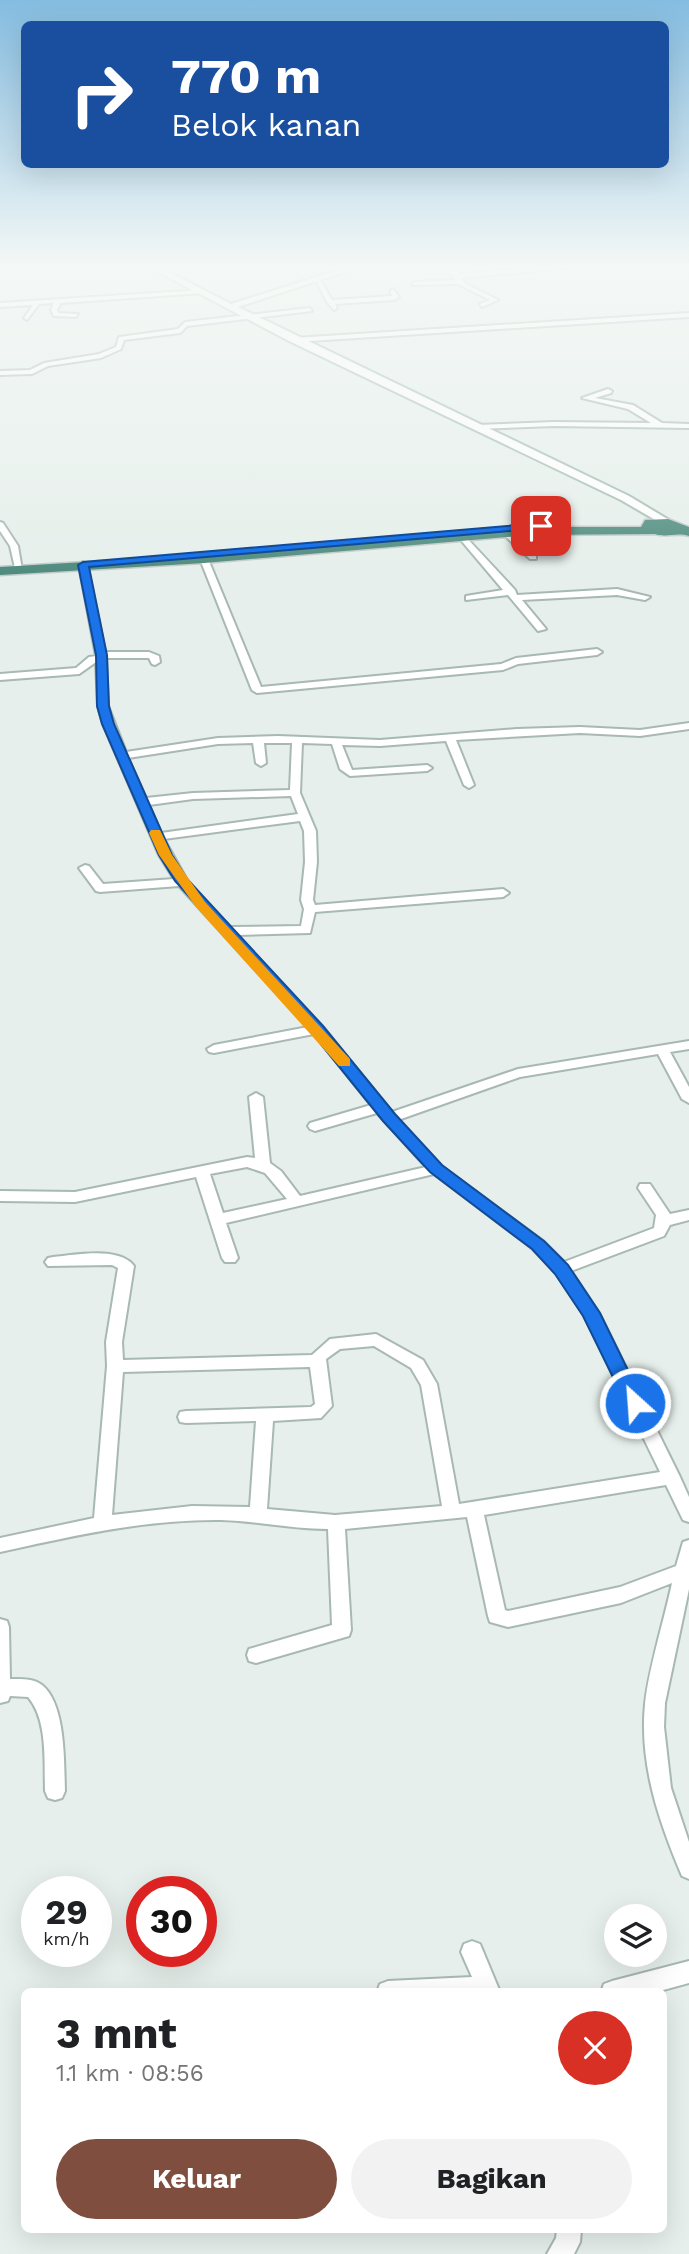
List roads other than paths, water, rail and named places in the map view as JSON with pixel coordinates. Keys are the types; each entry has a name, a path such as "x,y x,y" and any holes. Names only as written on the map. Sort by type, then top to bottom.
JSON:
{"highway":[{"path":"0,570 84,566 507,533 652,526"},
{"path":"0,570 204,559 524,527 652,526 675,529 689,539"}],"main road":[{"path":"355,369 646,509 675,529"},
{"path":"646,509 652,526"}],"street":[{"path":"0,373 32,372 37,369"},
{"path":"608,391 586,398 630,407 658,421 660,426"},
{"path":"477,427 660,426 689,432"},
{"path":"677,428 689,426"},
{"path":"0,524 4,536 15,546 19,568"},
{"path":"507,533 533,557"},
{"path":"463,537 515,595 541,629"},
{"path":"204,559 253,688 257,690 503,667 516,662 597,652"},
{"path":"84,566 102,657 103,706 157,837 182,881 225,932 317,1029 385,1113 436,1168 538,1245 561,1269 591,1313 689,1515"},
{"path":"469,598 617,592 645,597"},
{"path":"0,677 79,671 92,659 102,657 149,655 154,656 155,662"},
{"path":"122,756 218,741 258,739 337,744 580,730 648,733 689,726"},
{"path":"450,738 469,785"},
{"path":"258,739 261,763"},
{"path":"225,932 306,930 310,909 307,900 311,862 310,831 295,793 297,741"},
{"path":"337,744 345,769 350,773 427,768"},
{"path":"143,802 193,796 295,793"},
{"path":"157,837 304,817"},
{"path":"85,868 100,888 182,881"},
{"path":"310,909 503,893"},
{"path":"214,1049 317,1029"},
{"path":"315,1126 385,1113 498,1078 568,1063 689,1045"},
{"path":"662,1049 689,1099"},
{"path":"256,1097 263,1163"},
{"path":"0,1196 63,1198 247,1162 263,1163 275,1170 296,1201"},
{"path":"217,1220 436,1168"},
{"path":"202,1172 230,1258"},
{"path":"645,1188 664,1221"},
{"path":"664,1221 689,1215"},
{"path":"561,1269 659,1232 664,1221"},
{"path":"53,1262 114,1259 126,1266 114,1342 115,1366 102,1525"},
{"path":"186,1417 315,1413 324,1406 317,1361 320,1355 336,1343 376,1340 417,1364 429,1384 452,1512"},
{"path":"115,1366 317,1361"},
{"path":"258,1515 265,1416"},
{"path":"0,1545 102,1525 181,1514 258,1515 290,1521 336,1521 452,1512 671,1477"},
{"path":"474,1509 498,1616 508,1619 621,1595 683,1571"},
{"path":"257,1655 342,1630 336,1521"},
{"path":"689,1546 655,1703 654,1728 658,1788 689,1869"},
{"path":"0,1627 1,1692 27,1688 43,1700 52,1735 55,1791"},
{"path":"472,1952 488,1988"},
{"path":"627,1988 689,1972"},
{"path":"559,2254 568,2242 569,2233"}]}
